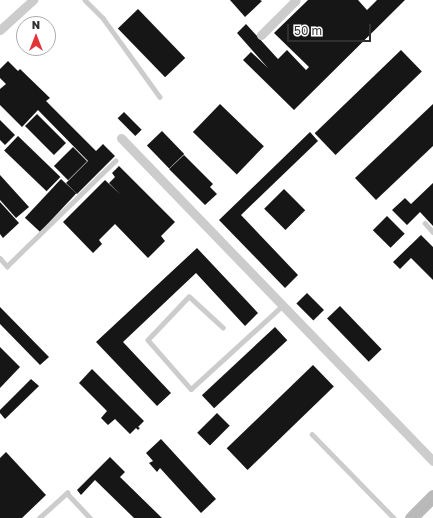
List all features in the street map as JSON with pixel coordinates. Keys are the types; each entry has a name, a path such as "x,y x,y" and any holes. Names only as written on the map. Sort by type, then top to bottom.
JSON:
{"street":[{"path":"0,30 33,0"},
{"path":"261,35 296,0"},
{"path":"121,138 433,461"},
{"path":"411,518 433,496"}],"lane":[{"path":"85,0 103,18 160,97"},
{"path":"0,258 8,266 115,161"},
{"path":"425,223 433,232"},
{"path":"223,328 189,297 148,340 191,389 283,305"},
{"path":"312,434 394,518"},
{"path":"40,518 67,493 90,518"}],"building":[{"path":"230,0 260,0 262,1 245,17"},
{"path":"308,0 358,0 367,10 377,0 405,0 294,110 243,60 251,52 268,68 237,33 246,24 278,59 287,50 306,70 309,67 274,33"},
{"path":"138,9 185,58 165,77 118,28"},
{"path":"401,50 422,72 336,155 315,133"},
{"path":"8,61 18,71 20,69 50,98 46,101 96,151 103,144 115,156 77,194 66,183 88,161 38,110 22,127 0,105 0,89 6,84 0,78 0,69"},
{"path":"220,104 264,146 237,174 193,132"},
{"path":"433,104 433,146 376,200 355,178"},
{"path":"124,112 142,130 135,136 118,118"},
{"path":"37,114 66,143 54,155 25,126"},
{"path":"0,120 15,135 5,145 0,140"},
{"path":"162,131 184,154 169,169 147,146"},
{"path":"310,132 318,141 241,215 298,275 285,288 219,220"},
{"path":"18,136 60,177 47,191 4,150"},
{"path":"73,147 87,161 68,180 54,166"},
{"path":"184,155 213,184 210,187 217,194 205,205 169,169"},
{"path":"119,166 175,222 161,236 165,241 148,258 115,224 99,240 102,244 93,253 63,222 105,180 122,196 109,183 115,177 112,173"},
{"path":"0,175 29,207 16,218 0,200"},
{"path":"61,179 76,193 40,232 25,218"},
{"path":"433,183 433,226 420,212 407,225 392,210 405,198 411,204"},
{"path":"284,189 305,210 285,230 264,209"},
{"path":"0,202 19,223 3,238 0,234"},
{"path":"387,216 405,234 391,248 373,230"},
{"path":"421,235 433,247 433,280 411,258 400,269 393,262"},
{"path":"197,248 258,313 245,326 196,273 123,342 171,393 157,406 96,342"},
{"path":"307,293 324,310 313,321 296,304"},
{"path":"340,306 382,349 369,362 327,319"},
{"path":"0,307 49,357 40,365 0,324"},
{"path":"275,327 287,340 214,408 202,395"},
{"path":"0,347 20,367 0,388"},
{"path":"313,365 334,387 248,470 227,448"},
{"path":"92,369 144,421 138,427 140,428 138,430 136,428 130,434 115,419 108,425 101,418 107,411 79,383"},
{"path":"31,379 39,386 5,419 0,413 0,410"},
{"path":"217,413 230,426 210,446 197,433"},
{"path":"161,439 216,499 201,513 160,468 157,472 149,463 153,461 146,453"},
{"path":"6,452 46,495 22,518 0,518 0,458"},
{"path":"110,457 125,472 120,477 162,518 134,518 95,480 81,495 77,490"}]}
